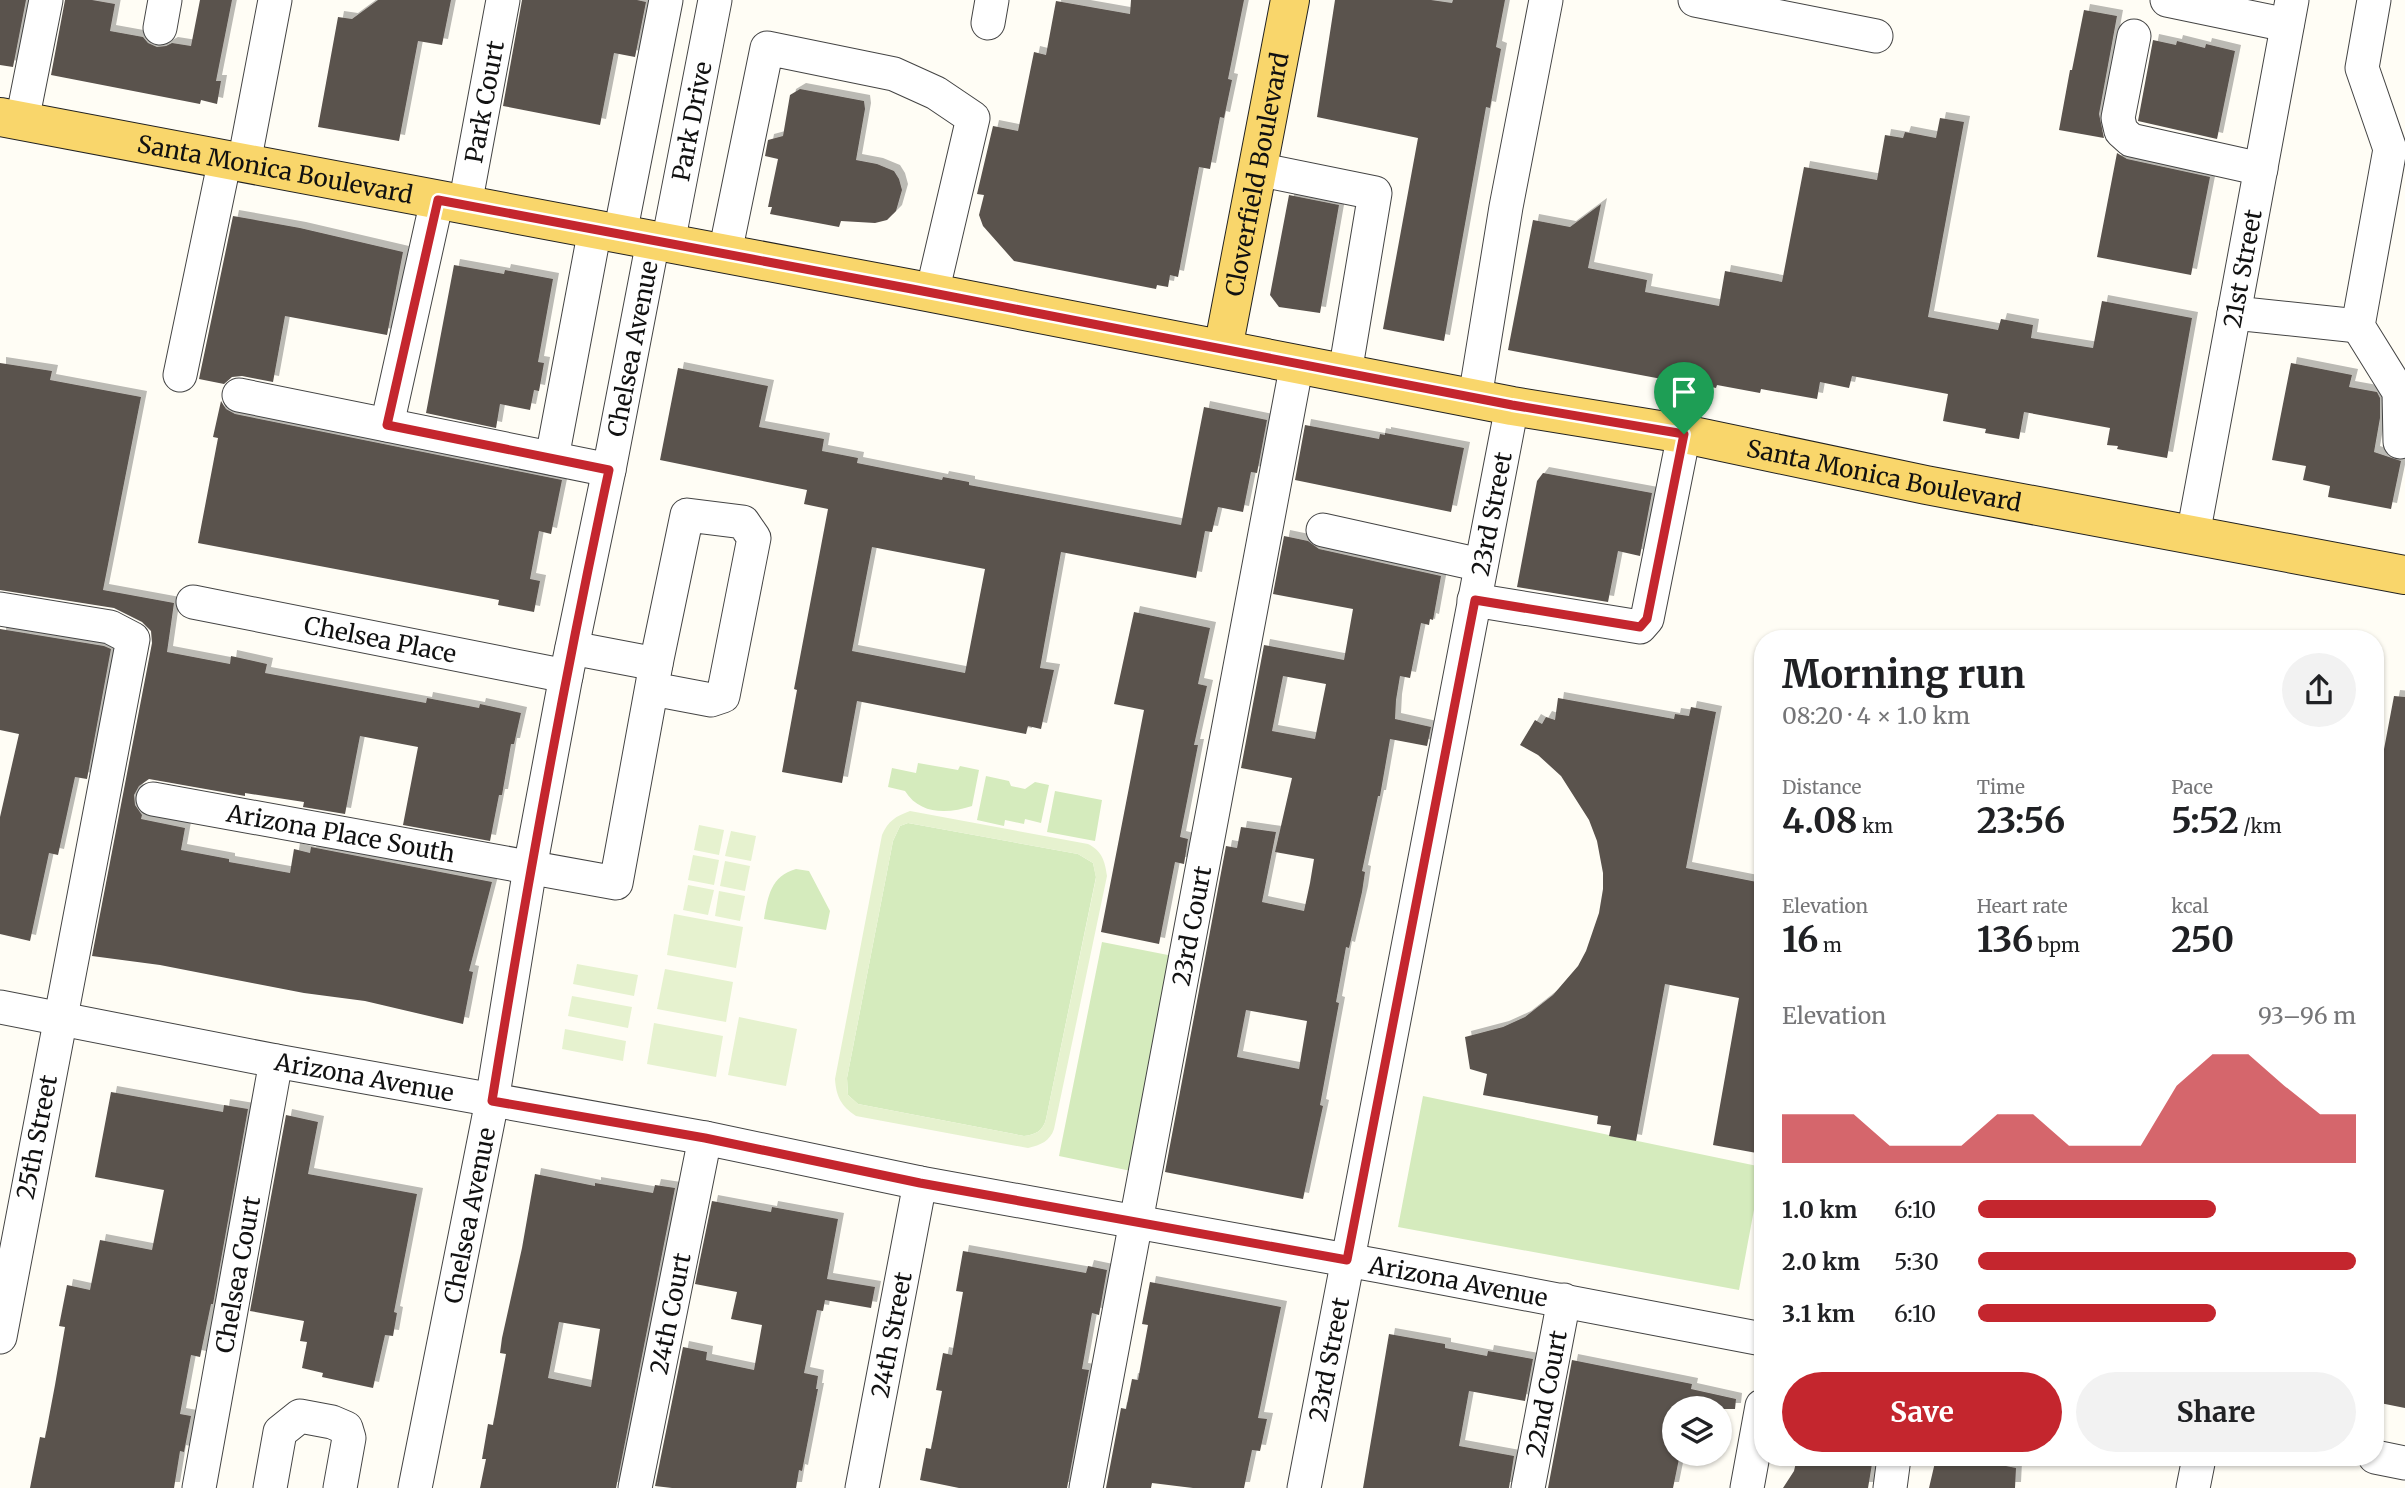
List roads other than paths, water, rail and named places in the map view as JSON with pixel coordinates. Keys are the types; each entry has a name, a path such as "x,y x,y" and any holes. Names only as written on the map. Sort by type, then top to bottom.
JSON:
{"main road":[{"name":"Cloverfield Boulevard","path":"1223,349 1290,0"},
{"name":"Santa Monica Boulevard","path":"11,119 1512,405 1684,434 1926,485 2405,575"}],"street":[{"path":"11,119 46,0"},
{"path":"180,375 275,0"},
{"name":"Park Court","path":"387,425 451,202 503,0"},
{"path":"552,458 634,237 666,0"},
{"path":"682,0 694,13 713,10"},
{"path":"1475,398 1506,207 1546,0"},
{"path":"1695,0 1876,36"},
{"path":"2167,0 2289,13"},
{"path":"2374,0 2362,68 2398,142 2358,326 2399,392 2400,442"},
{"name":"Park Drive","path":"634,237 713,10"},
{"name":"21st Street","path":"2193,535 2289,13"},
{"path":"2134,36 2118,118 2121,131 2131,140 2261,169"},
{"path":"725,253 767,48 894,74 936,93 974,118 932,293"},
{"path":"1257,169 1375,193 1345,373"},
{"name":"Chelsea Avenue","path":"415,1488 492,1101 530,868 569,662 609,470 634,237"},
{"path":"2234,313 2358,326"},
{"name":"23rd Court","path":"1086,1488 1297,363"},
{"path":"239,395 609,470"},
{"name":"23rd Street","path":"1304,1488 1512,405"},
{"path":"1475,600 1640,627 1647,619 1684,434"},
{"path":"687,515 743,522 754,538 723,696 711,700 654,677 687,515"},
{"path":"1324,530 1481,565"},
{"name":"Chelsea Place","path":"193,602 654,677"},
{"name":"25th Street","path":"0,609 110,627 133,639 0,1337"},
{"name":"Arizona Place South","path":"153,799 617,883 654,677"},
{"name":"Arizona Avenue","path":"0,1007 276,1061 705,1138 920,1183 1564,1300 1754,1337"},
{"name":"Chelsea Court","path":"199,1488 276,1061"},
{"name":"24th Court","path":"635,1488 705,1138"},
{"name":"24th Street","path":"862,1488 920,1183"},
{"name":"22nd Court","path":"1528,1488 1564,1300"},
{"path":"270,1488 280,1432 300,1416 332,1422 346,1428 349,1438 340,1488"},
{"path":"1747,1488 1754,1450"},
{"path":"2384,1459 2405,1463"},
{"path":"1890,1488 1893,1466"},
{"path":"2193,1488 2197,1466"}]}
